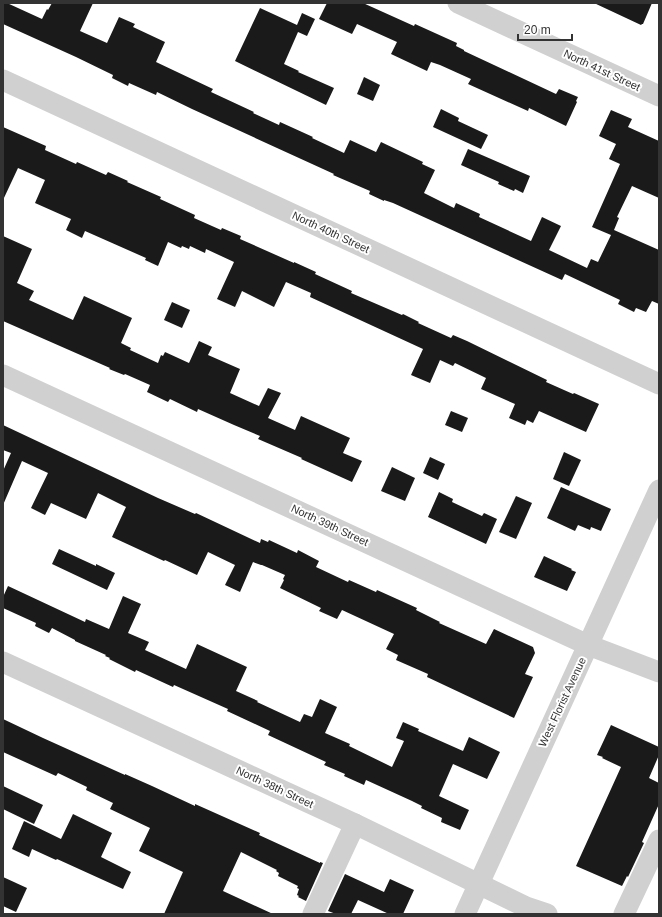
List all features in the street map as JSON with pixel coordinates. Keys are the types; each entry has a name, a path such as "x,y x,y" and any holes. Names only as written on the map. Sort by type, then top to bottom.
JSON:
{"street":[{"name":"North 41st Street","path":"458,3 659,96"},
{"name":"North 40th Street","path":"3,80 659,384"},
{"name":"North 39th Street","path":"3,375 588,645 659,672"},
{"name":"West Florist Avenue","path":"464,914 659,490"},
{"name":"North 38th Street","path":"3,662 355,824 526,907 547,914"},
{"path":"313,914 355,824"},
{"path":"624,914 659,840"}],"building":[{"path":"3,3 7,3 42,19 52,3 93,3 80,31 107,43 119,17 135,24 133,27 165,42 156,62 213,89 211,92 254,112 253,113 279,125 280,122 344,153 350,140 376,152 381,142 423,162 422,164 435,170 424,193 454,208 456,203 480,214 479,217 531,241 542,217 561,226 549,250 587,268 591,259 598,262 611,235 592,227 620,164 609,159 616,144 599,136 611,110 632,119 628,127 659,141 659,198 632,186 617,217 619,218 614,230 659,250 659,304 652,301 646,312 636,308 634,312 618,304 620,300 565,274 562,280 393,203 384,201 369,194 370,191 157,92 156,95 129,83 128,86 112,78 113,75 3,24"},
{"path":"327,3 363,3 457,43 456,46 464,51 556,94 559,89 578,97 577,102 566,126 529,108 528,111 468,84 471,79 440,65 431,62 427,71 391,54 397,42 357,24 352,34 319,19"},
{"path":"594,3 652,3 643,24 641,25"},
{"path":"260,8 297,25 302,13 315,19 307,36 298,32 284,64 334,88 326,105 235,61"},
{"path":"364,77 380,85 373,101 357,94"},
{"path":"441,109 459,118 458,121 488,135 481,149 433,127"},
{"path":"3,127 46,146 45,150 76,164 77,162 106,175 108,172 128,181 127,182 161,197 160,199 195,215 194,218 221,230 222,228 241,236 240,239 316,272 315,274 352,291 351,293 402,315 403,314 419,322 418,323 451,338 453,335 467,341 547,380 546,382 599,404 586,432 539,411 533,423 527,420 525,425 509,418 515,404 481,389 486,378 455,363 453,366 440,360 430,383 411,375 423,349 310,297 311,293 286,282 274,307 242,291 235,307 217,299 234,262 206,249 205,253 190,246 189,249 182,246 181,248 168,242 158,266 145,260 146,258 85,231 82,238 66,230 71,219 35,203 45,180 18,168 3,200"},
{"path":"468,149 530,176 523,193 498,184 499,182 461,165"},
{"path":"3,236 32,249 17,283 34,291 29,300 73,320 84,296 132,318 121,343 131,348 130,350 158,363 161,355 163,356 165,352 189,363 199,341 212,347 208,355 240,369 230,393 259,406 268,388 281,393 268,418 295,430 301,416 350,438 343,453 362,461 352,482 258,439 260,436 198,409 197,412 170,399 168,402 147,392 150,385 109,369 110,368 3,321"},
{"path":"172,302 190,310 182,328 164,320"},
{"path":"451,411 468,418 462,432 445,425"},
{"path":"3,425 158,498 195,514 196,513 260,543 261,539 268,542 269,540 297,553 298,550 319,561 316,567 348,582 349,580 376,592 377,590 417,608 416,610 440,622 439,623 486,644 494,629 533,647 535,653 525,674 533,677 514,718 427,677 428,674 396,660 398,655 386,649 394,634 342,610 337,619 319,611 321,608 280,588 285,575 253,562 240,592 225,585 235,565 208,552 197,575 112,537 126,507 98,493 86,519 51,503 45,515 31,508 48,473 22,461 3,505 3,471 11,453 3,450"},
{"path":"564,452 581,460 569,486 553,479"},
{"path":"430,457 445,464 438,480 423,473"},
{"path":"392,467 415,478 405,501 381,491"},
{"path":"561,487 611,509 601,531 591,527 590,530 578,525 575,531 547,518"},
{"path":"439,492 453,499 452,502 482,516 484,513 497,519 486,544 428,517"},
{"path":"516,496 532,503 516,539 499,532"},
{"path":"59,549 115,573 107,590 52,564"},
{"path":"544,556 576,572 567,591 534,577"},
{"path":"8,586 85,622 86,619 109,629 123,596 141,604 128,633 149,642 145,650 186,669 197,644 247,667 236,691 300,722 304,714 312,717 320,699 337,707 325,733 350,744 349,746 392,767 404,741 396,738 403,722 419,729 418,731 463,751 469,737 500,752 487,779 453,764 439,796 469,810 460,830 441,822 442,818 421,808 422,806 412,801 366,780 364,785 344,776 345,774 324,765 326,762 268,735 270,731 227,711 228,709 174,685 173,687 136,670 135,672 109,659 110,658 105,656 106,655 75,641 52,628 49,633 35,626 36,623 3,608 3,597"},
{"path":"3,719 125,775 260,833 259,835 320,863 323,863 306,901 298,897 298,886 278,876 279,873 276,871 277,870 241,852 223,891 273,914 164,914 183,872 139,851 150,828 110,809 113,803 86,790 87,787 58,773 56,776 3,752"},
{"path":"611,725 659,747 659,755 649,778 659,783 659,804 642,842 644,843 628,877 627,876 622,886 576,866 621,767 597,755"},
{"path":"3,786 43,805 34,824 3,809"},
{"path":"73,814 112,833 101,857 131,872 123,889 32,849 29,857 12,849 24,821 61,839"},
{"path":"345,874 384,892 390,879 414,890 403,914 389,914 358,900 351,914 336,914 328,911"},
{"path":"3,877 27,888 16,912 3,906"}]}
